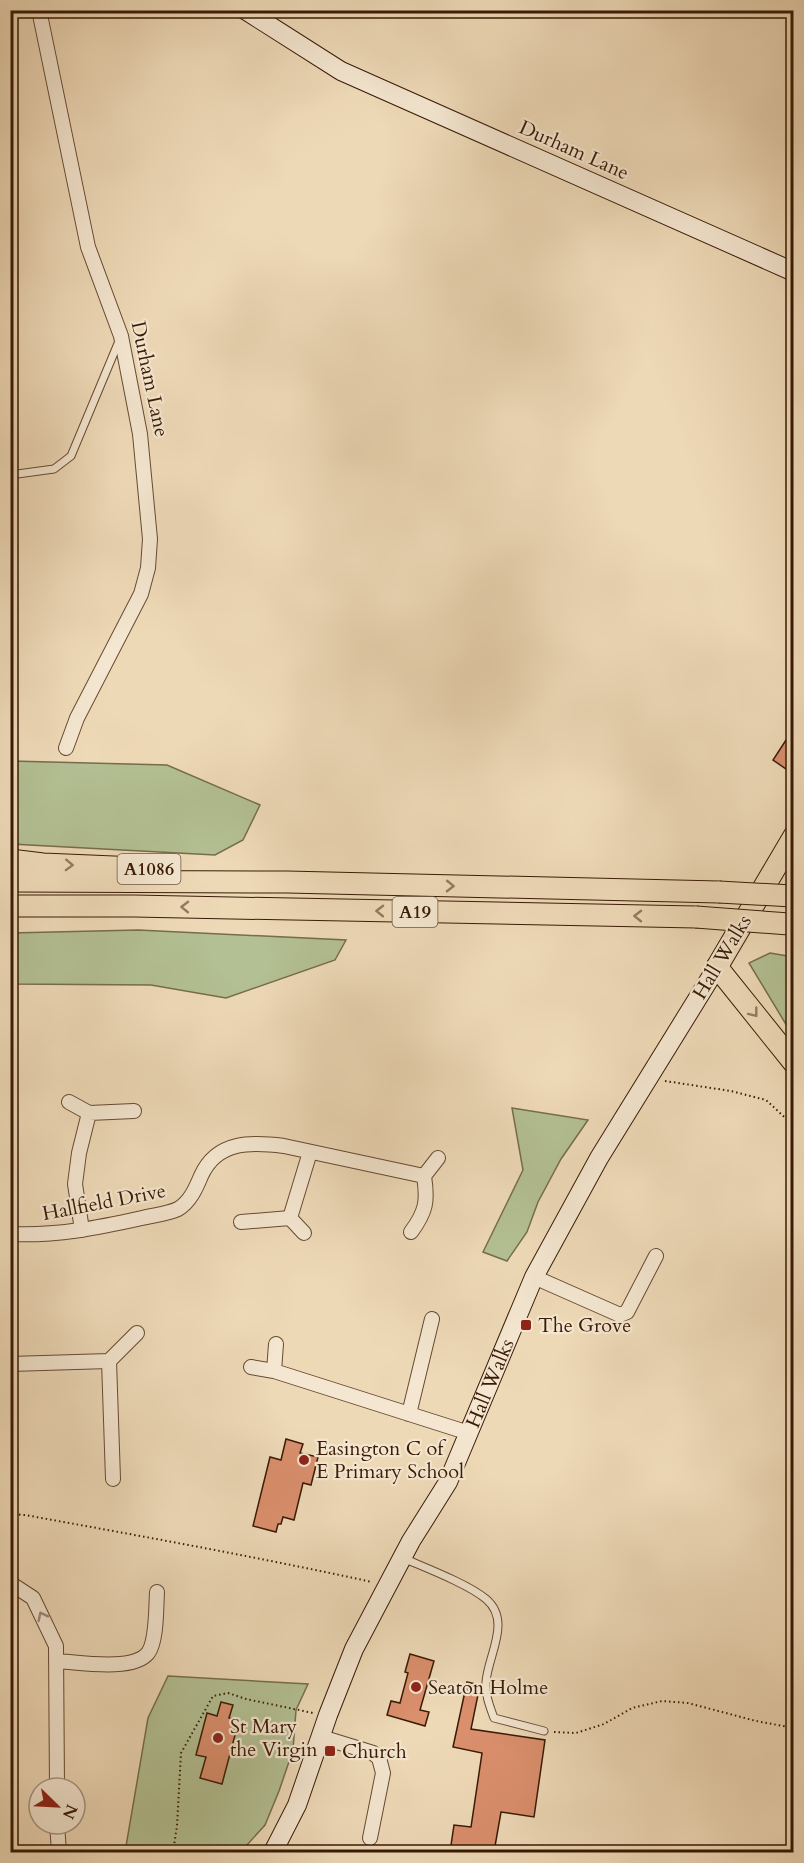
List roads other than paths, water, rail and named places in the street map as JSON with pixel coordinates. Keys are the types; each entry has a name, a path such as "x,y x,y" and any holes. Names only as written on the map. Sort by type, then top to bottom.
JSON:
{"main road":[{"name":"Durham Lane","path":"245,10 340,71 794,272"},
{"name":"Hall Walks","path":"273,1852 297,1805 354,1649 386,1586 448,1482 534,1277 599,1158 717,967 794,836"},
{"name":"A1086","path":"10,860 43,864 123,867 287,882"},
{"name":"A19","path":"10,881 287,882 719,892 793,897"},
{"name":"A19","path":"10,906 134,906 696,917 792,924"},
{"name":"A1086","path":"10,912 134,906"},
{"path":"717,967 794,1063"}],"street":[{"name":"Durham Lane","path":"39,10 88,247 122,336 140,434 150,539 148,568 141,594 77,718 66,748"},
{"path":"69,1102 89,1113 134,1111"},
{"path":"82,1230 75,1184 79,1153 89,1113"},
{"name":"Hallfield Drive","path":"10,1234 44,1235 82,1230 178,1209 190,1197 203,1173 218,1154 240,1144 262,1143 424,1176"},
{"path":"290,1218 310,1152"},
{"path":"411,1232 421,1218 427,1196 424,1176 438,1158"},
{"path":"241,1222 290,1218"},
{"path":"290,1218 304,1233"},
{"path":"534,1277 620,1315 627,1312 656,1256"},
{"path":"409,1414 432,1319"},
{"path":"10,1364 109,1361 137,1333"},
{"path":"274,1371 276,1344"},
{"path":"109,1361 113,1479"},
{"path":"251,1367 274,1371 469,1432"},
{"path":"10,1583 33,1598 56,1646 57,1776"},
{"path":"56,1661 117,1665 138,1660 149,1652 154,1636 157,1592"},
{"path":"321,1737 373,1753 379,1758 382,1773 370,1838"},
{"path":"58,1836 59,1852"}],"lane":[{"path":"10,475 54,469 71,456 122,336"},
{"path":"403,1558 476,1592 494,1607 499,1623 486,1683 487,1699 494,1718 544,1731"}],"place":[{"name":"The Grove","path":"526,1325"},
{"name":"Easington C of E Primary School","path":"304,1460"},
{"name":"Seaton Holme","path":"416,1687"},
{"name":"St Mary the Virgin","path":"218,1738"},
{"name":"Church","path":"330,1751"}]}
